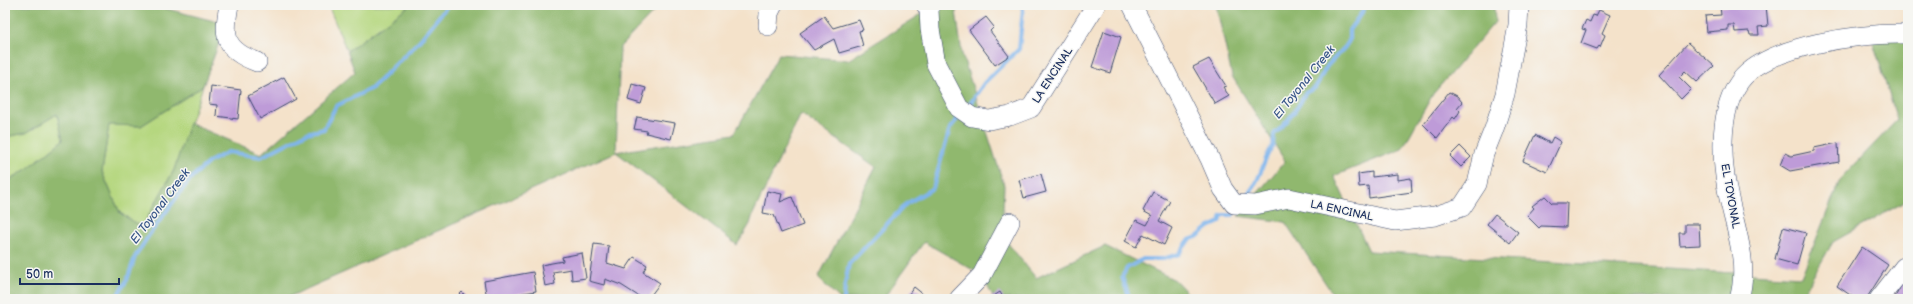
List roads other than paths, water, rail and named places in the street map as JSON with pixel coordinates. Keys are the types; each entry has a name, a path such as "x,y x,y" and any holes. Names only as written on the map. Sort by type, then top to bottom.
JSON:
{"street":[{"path":"229,5 226,24 228,43 240,56 257,62"},
{"path":"768,26 769,13 773,5"},
{"name":"LA ENCINAL","path":"926,5 929,10 930,29 936,64 959,108 972,117 989,120 1010,116 1031,108 1096,5"},
{"name":"LA ENCINAL","path":"1132,5 1210,159 1223,189 1234,204 1255,205 1289,198 1395,221 1435,216 1462,207 1477,184 1484,154 1505,94 1518,26 1519,5"},
{"name":"EL TOYONAL","path":"1739,299 1742,288 1742,252 1727,189 1724,149 1727,111 1731,97 1740,81 1761,63 1782,54 1808,46 1857,36 1908,34"},
{"path":"960,299 982,275 1010,222"},
{"path":"1879,299 1904,267"}],"waterway":[{"name":"El Toyonal Creek","path":"115,299 127,280 135,257 149,235 190,179 209,162 228,152 261,157 307,133 324,129 336,106 372,88 420,40 448,5"},
{"path":"967,108 984,83 1019,49 1023,9 1021,5"},
{"name":"El Toyonal Creek","path":"1248,194 1254,186 1272,146 1274,134 1292,115 1300,104 1305,93 1315,88 1327,66 1345,47 1349,41 1349,30 1363,11 1364,5"},
{"path":"844,299 849,264 906,204 933,188 950,128 960,116"},
{"name":"El Toyonal Creek","path":"1130,299 1122,277 1127,268 1143,259 1163,259 1179,254 1189,240 1197,237 1209,227 1220,222 1222,215 1233,215"}]}
